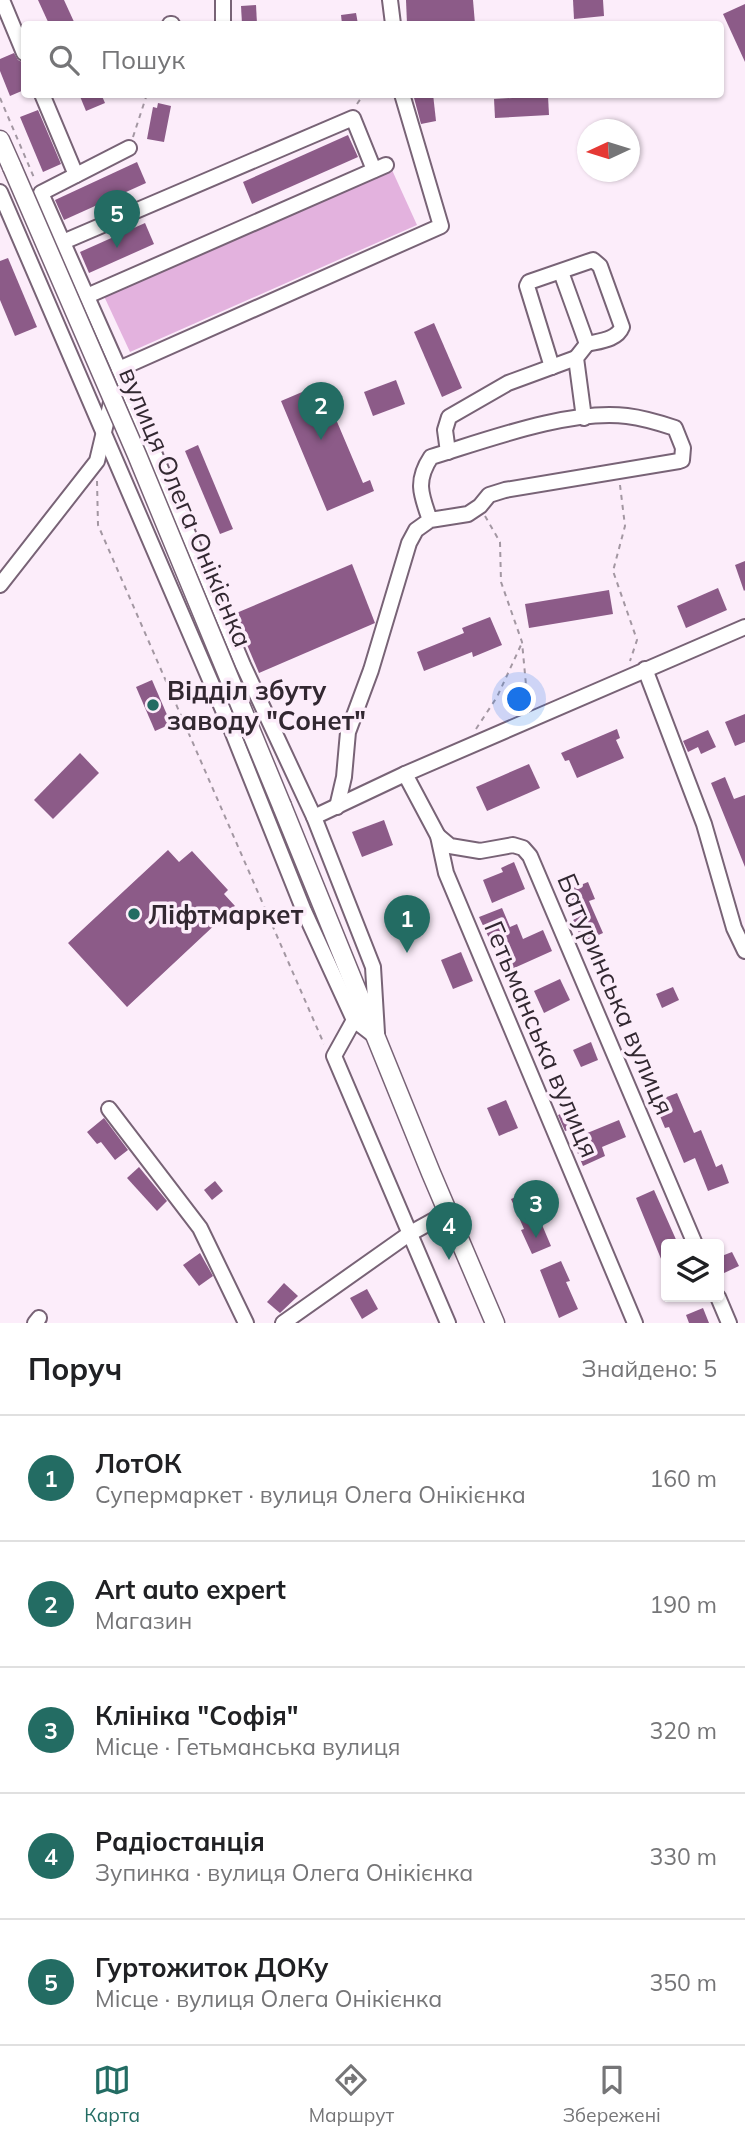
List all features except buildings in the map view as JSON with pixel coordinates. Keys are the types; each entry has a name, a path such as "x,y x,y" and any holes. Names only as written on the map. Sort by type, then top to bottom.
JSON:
{"main road":[{"name":"вулиця Олега Онікієнка","path":"0,140 137,455 447,1213 495,1323"}],"street":[{"path":"2,0 21,46"},
{"path":"223,0 223,21"},
{"path":"390,0 393,21"},
{"path":"44,98 76,174"},
{"path":"119,369 441,226 403,98"},
{"path":"63,242 353,118 380,167 87,296"},
{"path":"129,148 41,193 119,369 243,665 314,817 373,967 377,1038"},
{"path":"0,192 232,731 304,911 354,1020 377,1038"},
{"path":"448,452 445,430 449,417 508,383 552,367 576,358 587,344 614,337 620,332 622,327 600,266 593,260 529,282 527,286 552,367"},
{"path":"561,272 587,344"},
{"path":"576,358 584,418"},
{"path":"0,584 97,461 119,369"},
{"path":"337,807 344,777 348,732 370,670 408,543 416,530 430,520 468,514 480,506 489,495 505,490 682,460 683,448 675,428 627,416 550,423 448,452 431,457 423,469 420,492 430,520"},
{"path":"314,817 405,774 745,627"},
{"path":"209,680 243,665"},
{"path":"645,669 705,824 734,928 745,951"},
{"name":"Гетьманська вулиця","path":"405,774 438,836 446,873 635,1323"},
{"name":"Батуринська вулиця","path":"438,836 450,846 480,850 513,845 523,848 530,856 693,1239"},
{"path":"354,1020 334,1056 448,1323"},
{"path":"109,1109 200,1228 246,1323"},
{"path":"283,1323 409,1234 447,1213"},
{"path":"720,1302 729,1323"}],"path":[{"path":"0,98 41,193"},
{"path":"129,148 146,98"},
{"path":"97,461 99,526 326,1049 334,1056"},
{"path":"620,471 620,496 625,526 613,571 637,640 624,679"},
{"path":"480,506 500,542 502,582 522,642 529,720"},
{"path":"465,748 497,697 522,642"}],"shaded area":[{"path":"392,170 417,225 130,352 103,294"}],"place":[{"name":"Гуртожиток ДОКу","path":"117,248"},
{"name":"Art auto expert","path":"321,440"},
{"name":"Відділ збуту заводу \"Сонет\"","path":"153,705"},
{"name":"Ліфтмаркет","path":"134,914"},
{"name":"ЛотОК","path":"407,953"},
{"name":"Клініка \"Софія\"","path":"536,1238"},
{"name":"Радіостанція","path":"449,1260"}]}
